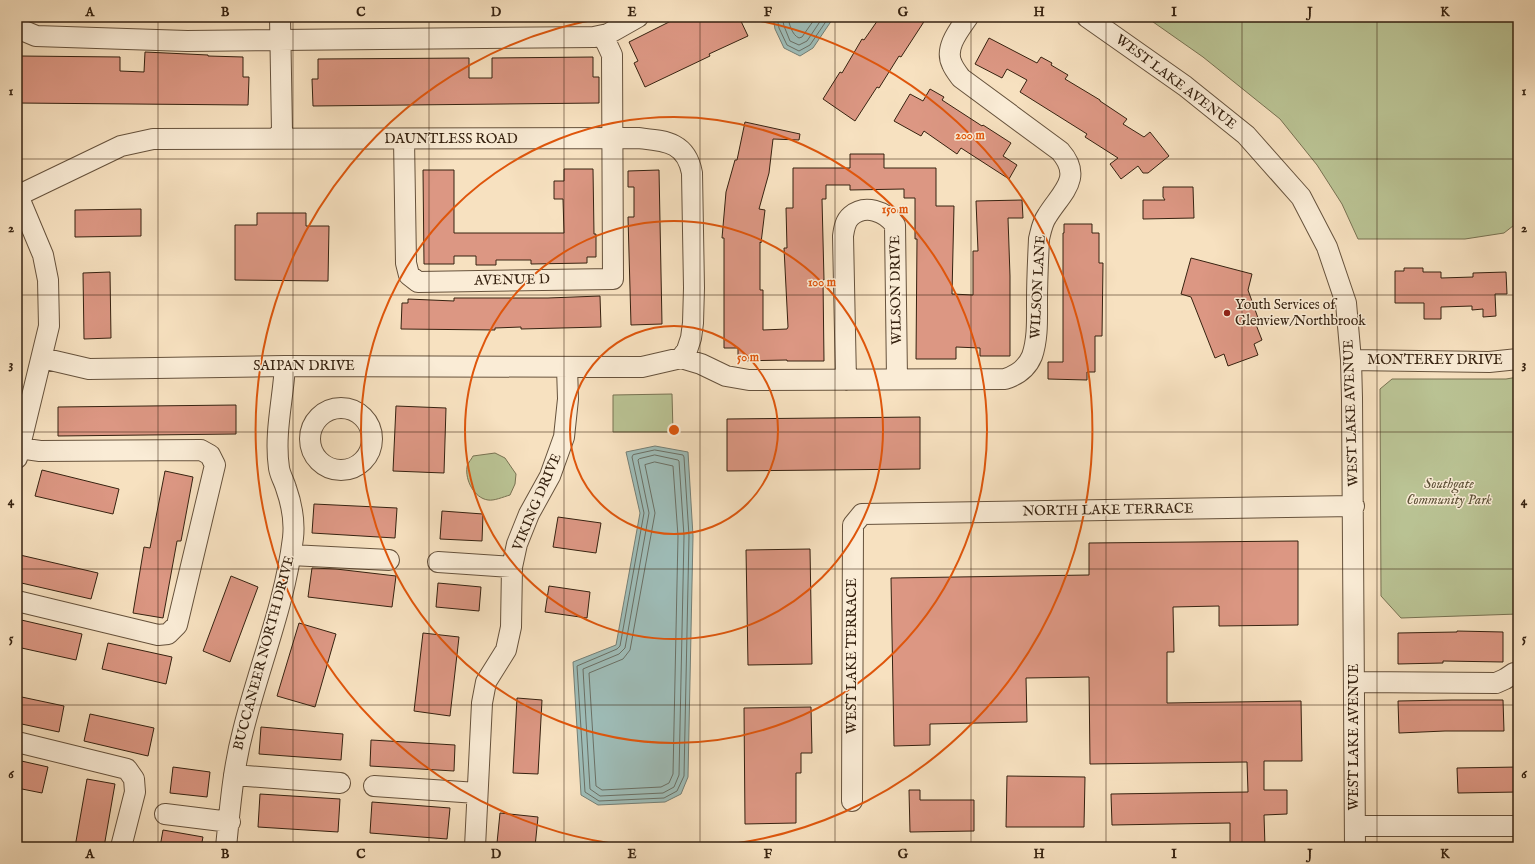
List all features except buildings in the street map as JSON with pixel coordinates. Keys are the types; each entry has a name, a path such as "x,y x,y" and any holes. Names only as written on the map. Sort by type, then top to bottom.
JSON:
{"street":[{"path":"276,138 282,131 280,17"},
{"path":"17,28 36,36 187,41 600,36 638,17"},
{"name":"WILSON LANE","path":"681,358 700,364 726,376 749,380 1005,379 1016,375 1025,368 1032,356 1035,345 1037,323 1038,246 1046,217 1067,189 1070,179 1067,160 1060,151 961,78 952,64 950,56 952,41 968,17"},
{"name":"WEST LAKE AVENUE","path":"1087,17 1186,86 1246,135 1301,197 1327,247 1346,303 1351,360 1354,506 1355,847"},
{"path":"600,36 606,42 612,55 613,138"},
{"name":"AVENUE D","path":"404,139 406,263 409,275 418,282 613,279 613,138"},
{"name":"DAUNTLESS ROAD","path":"17,195 121,146 153,139 638,138 667,142 675,145 682,152 692,172 694,288 693,323 691,338 687,350 681,358"},
{"path":"17,195 43,255 48,280 49,326 18,453 40,451 201,450 210,455 215,465 177,625 168,634 158,635 17,601"},
{"name":"WILSON DRIVE","path":"846,380 843,236 845,224 850,216 864,210 875,210 881,212 887,216 894,225 897,379"},
{"name":"SAIPAN DRIVE","path":"42,358 89,369 285,366 642,367 681,358"},
{"name":"MONTEREY DRIVE","path":"1351,360 1489,362 1518,358"},
{"name":"BUCCANEER NORTH DRIVE","path":"226,847 230,822 234,775 243,730 283,591 294,536 293,511 279,469 277,436 285,366"},
{"name":"VIKING DRIVE","path":"475,847 482,703 486,682 506,650 512,626 512,567 517,544 529,514 550,476 564,437 568,399 567,367"},
{"path":"277,436 310,436"},
{"name":"NORTH LAKE TERRACE","path":"862,514 1354,506"},
{"name":"WEST LAKE TERRACE","path":"852,801 853,524 862,514"},
{"path":"291,555 389,560"},
{"path":"438,562 512,567"},
{"path":"1354,682 1496,683 1505,680 1514,673"},
{"path":"17,742 127,769 134,779 135,792 121,847"},
{"path":"234,775 340,783"},
{"path":"374,786 478,793"},
{"path":"166,814 230,822"},
{"path":"1355,826 1518,826"}],"green space":[{"path":"1146,17 1518,17 1518,222 1504,233 1465,239 1358,239 1342,204 1317,165 1280,119 1203,57"},
{"name":"Southgate Community Park","path":"1518,377 1518,614 1401,618 1381,596 1380,389 1392,379 1506,379"},
{"path":"672,394 673,432 613,432 613,395"},
{"path":"495,453 505,458 516,474 515,484 510,495 490,500 483,499 475,492 469,483 467,477 468,463 473,456"}],"water":[{"path":"773,17 834,17 813,48 800,56 784,48 775,29"},
{"path":"655,446 688,452 693,536 688,777 681,794 665,802 598,805 581,795 573,662 616,645 640,513 626,452"}],"place":[{"name":"Youth Services of Glenview/Northbrook","path":"1227,313"}]}
